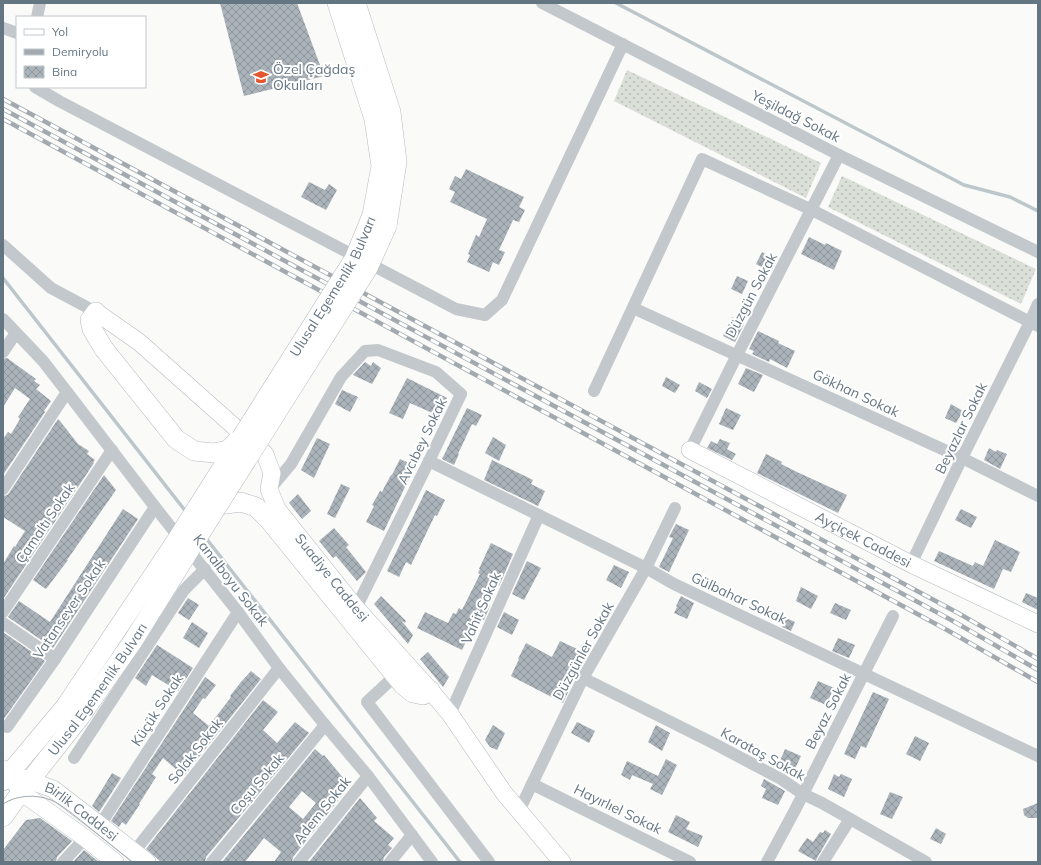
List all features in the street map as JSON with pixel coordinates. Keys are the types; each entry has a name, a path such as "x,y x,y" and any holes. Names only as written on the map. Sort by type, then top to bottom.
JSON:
{"main road":[{"name":"Ulusal Egemenlik Bulvarı","path":"244,432 354,259 372,215 381,166 374,119 337,3"},
{"name":"Ulusal Egemenlik Bulvarı","path":"5,774 65,707 180,550 218,504 368,268 388,226 397,162 391,112 356,3"},
{"path":"96,312 90,320 92,329 104,349 176,439 194,452 214,453 228,450 244,432"},
{"name":"Suadiye Caddesi","path":"96,312 139,342 265,454 272,473 269,489 277,509 356,608 450,714 504,793 562,862"},
{"path":"180,550 244,432"},
{"name":"Ayçiçek Caddesi","path":"690,450 911,564 1038,624"},
{"path":"218,504 241,502 256,507 269,520 403,685 413,693 423,695 430,690"},
{"name":"Ulusal Egemenlik Bulvarı","path":"3,817 80,717 133,641 180,550"},
{"path":"53,790 49,774 57,747"},
{"name":"Birlik Caddesi","path":"5,774 26,786 84,838 115,862"},
{"name":"Birlik Caddesi","path":"26,786 53,790 140,857"}],"street":[{"path":"36,16 40,3"},
{"name":"Yeşildağ Sokak","path":"542,3 840,155 1038,252"},
{"path":"3,28 16,33"},
{"path":"37,88 66,105 456,309 485,315 502,300 623,44"},
{"name":"Düzgün Sokak","path":"690,450 840,155"},
{"path":"594,391 702,159 812,210 1034,324"},
{"path":"3,244 51,288 96,312"},
{"name":"Beyazlar Sokak","path":"911,564 962,458 1034,324 1038,304"},
{"name":"Gökhan Sokak","path":"633,308 962,458 1038,496"},
{"name":"Kanalboyu Sokak","path":"3,319 43,361 238,612 279,668 368,776 432,862"},
{"path":"3,352 16,333"},
{"name":"Avcıbey Sokak","path":"269,489 291,464 340,377 365,351 378,350 436,372 461,394 430,461 356,608"},
{"path":"3,489 67,392"},
{"name":"Çamaltı Sokak","path":"3,612 112,450"},
{"name":"Gülbahar Sokak","path":"430,461 646,568 674,584 1038,756"},
{"name":"Vatansever Sokak","path":"7,727 55,659 155,506"},
{"name":"Düzgünler Sokak","path":"519,811 583,678 646,568 675,508"},
{"name":"Vahit Sokak","path":"450,714 539,515"},
{"path":"74,758 184,590 204,569"},
{"name":"Küçük Sokak","path":"100,825 238,612"},
{"name":"Beyaz Sokak","path":"767,862 893,616"},
{"path":"3,623 55,659"},
{"name":"Solak Sokak","path":"140,857 279,668"},
{"path":"396,675 367,702 489,862"},
{"name":"Karataş Sokak","path":"583,678 781,779 803,794 850,819 920,861"},
{"name":"Coşu Sokak","path":"212,862 325,725"},
{"name":"Adem Sokak","path":"299,862 368,776"},
{"name":"Hayırlıel Sokak","path":"532,784 690,862"},
{"path":"823,862 850,819"},
{"path":"390,862 412,835"},
{"path":"63,862 84,838"}],"shaded area":[{"path":"627,70 821,163 806,198 614,101"},
{"path":"842,176 1036,269 1021,304 828,207"}],"building":[{"name":"Özel Çağdaş Okulları","path":"220,3 297,3 324,76 244,96"},
{"path":"466,169 524,197 519,207 525,210 519,222 513,220 499,250 505,252 499,265 493,262 489,272 467,262 470,255 468,254 476,235 479,237 487,219 450,202 455,192 449,189 455,176 461,179"},
{"path":"309,182 325,190 329,184 337,190 326,210 301,197"},
{"path":"809,237 842,251 834,270 801,254"},
{"path":"762,252 777,260 771,272 756,264"},
{"path":"737,276 748,281 742,294 731,289"},
{"path":"732,317 744,324 735,342 723,336"},
{"path":"758,331 795,351 787,368 770,359 769,362 752,354 754,351 749,349"},
{"path":"7,358 36,379 34,381 40,385 36,389 51,401 3,475 3,439 8,432 11,434 20,419 18,417 30,399 15,388 3,407 3,359"},
{"path":"365,362 371,366 373,362 381,368 372,384 353,375"},
{"path":"746,368 763,375 754,392 738,384"},
{"path":"666,377 680,385 675,393 662,386"},
{"path":"407,378 447,398 439,416 410,403 403,419 389,413"},
{"path":"699,382 712,389 707,398 695,391"},
{"path":"342,390 358,397 350,412 335,404"},
{"path":"951,404 963,411 956,423 945,418"},
{"path":"467,408 482,415 476,426 472,424 454,465 442,459"},
{"path":"726,408 741,415 733,430 719,424"},
{"path":"58,419 78,444 89,451 87,454 95,460 3,599 3,564 25,531 3,517 3,496 9,493"},
{"path":"493,437 506,445 499,461 485,453"},
{"path":"317,438 330,444 314,478 301,470"},
{"path":"720,439 730,443 727,449 736,454 732,460 707,448 711,441 717,444"},
{"path":"989,448 996,452 997,450 1007,454 1000,469 984,460"},
{"path":"766,454 782,462 781,464 847,495 838,513 757,473"},
{"path":"400,459 415,466 384,531 366,522 374,506 372,505 380,491 382,492"},
{"path":"492,460 533,480 531,484 545,491 538,506 484,480"},
{"path":"104,475 116,490 68,560 46,589 33,580"},
{"path":"341,484 350,488 335,518 327,514"},
{"path":"426,490 445,500 437,516 435,515 411,565 406,562 399,577 387,571"},
{"path":"298,494 311,511 302,519 289,503"},
{"path":"123,509 138,519 53,648 8,617 19,601 50,622"},
{"path":"961,509 977,517 971,528 955,520"},
{"path":"676,524 689,530 669,572 659,567 673,538 669,537"},
{"path":"334,528 349,545 346,547 366,572 357,581 336,556 333,558 319,541"},
{"path":"995,540 1020,552 1011,572 1003,569 994,589 934,561 939,551 973,566 975,562 983,566"},
{"path":"491,543 513,554 499,586 494,583 484,603 490,606 484,620 482,619 475,623 462,650 417,628 425,612 448,623 453,613 456,614 459,608 462,610 480,574 478,573 479,569"},
{"path":"527,561 541,568 524,600 512,594"},
{"path":"614,565 629,572 621,588 606,580"},
{"path":"801,587 818,596 811,609 796,601"},
{"path":"1026,593 1038,598 1038,610 1022,602"},
{"path":"381,596 406,621 405,623 401,620 413,635 408,644 374,604"},
{"path":"681,596 694,603 687,619 674,613"},
{"path":"188,598 199,605 189,620 178,613"},
{"path":"835,603 851,610 846,620 830,613"},
{"path":"504,612 519,620 512,635 497,627"},
{"path":"786,618 795,622 791,631 782,627"},
{"path":"192,622 208,633 199,648 183,638"},
{"path":"3,632 45,661 3,720"},
{"path":"838,638 855,645 849,658 832,651"},
{"path":"560,641 588,654 563,703 511,676 526,643 552,657"},
{"path":"157,645 193,668 178,691 152,675 146,686 135,678"},
{"path":"428,652 449,677 443,687 420,659"},
{"path":"251,671 261,679 184,776 163,758 152,774 156,777 126,825 122,822 119,827 111,821 205,677 216,685 205,699 203,698 193,713 209,726 231,697 230,696"},
{"path":"818,681 834,688 826,705 810,698"},
{"path":"873,692 889,699 866,748 861,746 855,759 844,754"},
{"path":"263,700 278,712 263,730 277,743 295,722 309,733 206,857 205,862 161,862 146,849"},
{"path":"577,722 595,731 589,743 571,733"},
{"path":"493,725 505,733 497,750 490,747 485,740"},
{"path":"656,725 670,733 662,751 648,742"},
{"path":"915,736 929,743 920,761 906,754"},
{"path":"315,749 323,756 324,755 350,786 293,857 292,862 274,862 281,852 264,838 245,862 222,862","holes":["302,791 316,803 303,819 289,807"]},
{"path":"785,749 801,756 791,777 777,768"},
{"path":"666,759 677,765 662,795 650,789 653,784 632,775 630,780 621,775 627,761 658,776"},
{"path":"112,773 121,778 99,812 92,806"},
{"path":"834,774 839,777 841,774 852,779 844,797 828,789"},
{"path":"764,779 785,791 778,805 762,798 766,789 761,786"},
{"path":"890,792 903,797 892,819 880,814"},
{"path":"360,798 377,818 374,821 394,838 388,845 392,848 384,857 383,862 309,862"},
{"path":"1038,803 1038,818 1028,818 1024,815 1023,809"},
{"path":"676,815 690,822 686,829 703,836 698,847 668,832"},
{"path":"40,818 72,841 57,857 56,862 3,862 3,850 26,820"},
{"path":"936,828 946,834 941,844 930,839"},
{"path":"825,830 831,834 816,861 798,851 807,838 813,842 820,832 823,833"},
{"path":"84,850 99,862 73,862"}],"waterway":[{"path":"616,3 964,185 1010,197 1038,211"},
{"path":"3,278 187,513"},
{"path":"205,537 460,862"}],"tram line":[{"path":"3,804 26,796 51,800 59,804 132,862"}],"railway":[{"path":"3,99 958,613 1038,659"},
{"path":"3,109 953,621 1038,670"},
{"path":"3,119 947,630 1038,682"}],"place":[{"name":"Özel Çağdaş Okulları","path":"261,77"}]}
